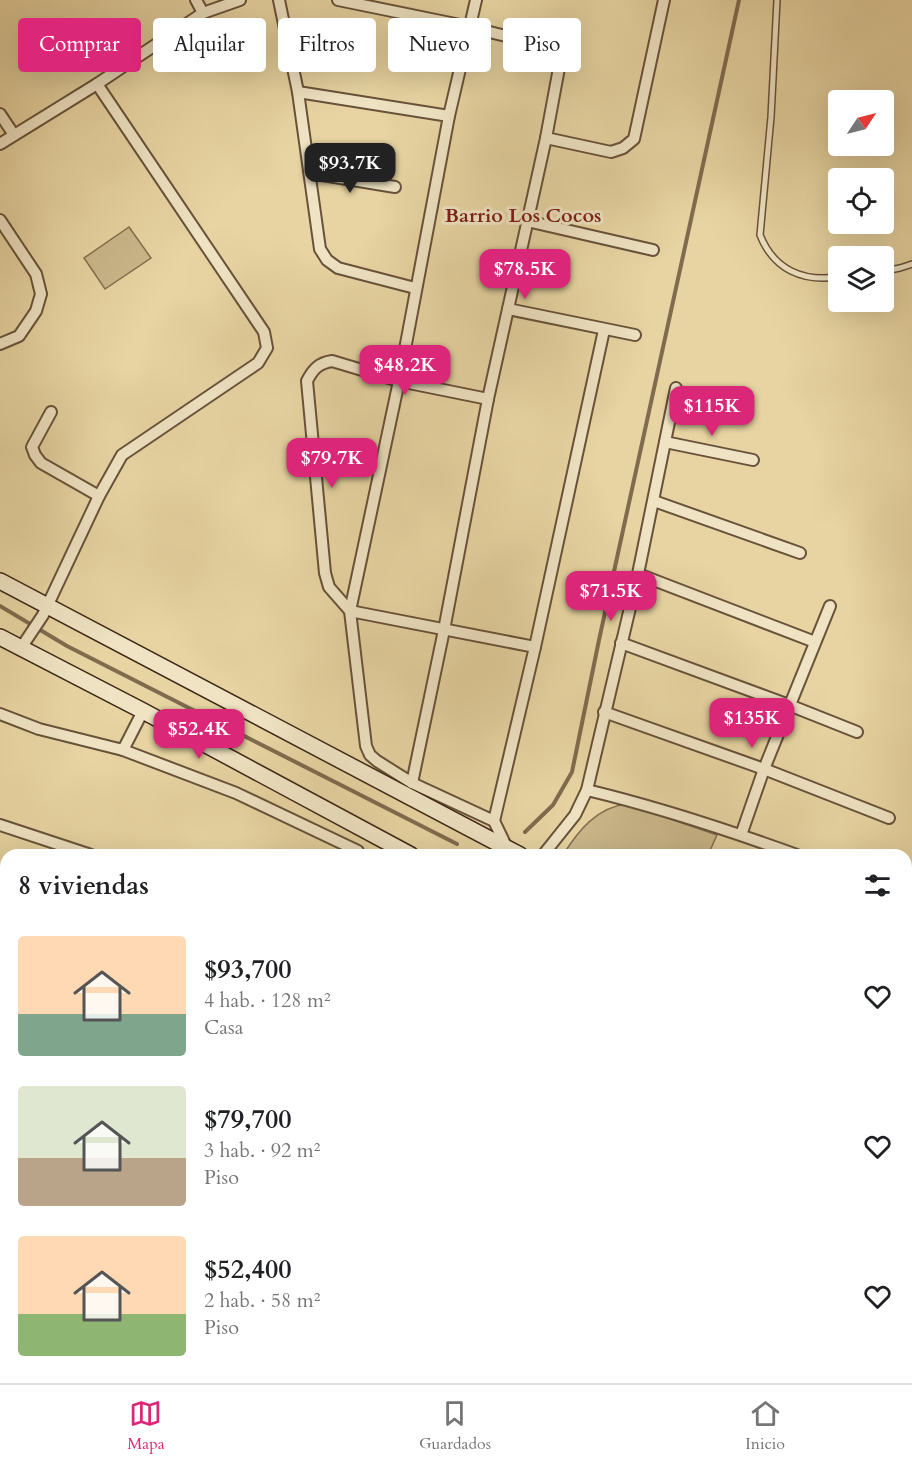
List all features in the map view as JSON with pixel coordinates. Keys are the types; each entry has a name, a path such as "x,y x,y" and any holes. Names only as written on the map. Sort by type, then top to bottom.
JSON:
{"main road":[{"path":"0,580 45,610 509,849"},
{"path":"0,637 25,644 143,711 400,849"}],"street":[{"path":"196,0 203,13"},
{"path":"0,144 97,84 203,13 240,0"},
{"path":"279,0 298,92 320,249 327,260 338,268 415,288"},
{"path":"338,0 426,18"},
{"path":"472,18 476,0"},
{"path":"546,138 611,152 623,148 633,139 664,0"},
{"path":"412,783 489,399 559,68 555,55 545,46 491,32"},
{"path":"459,72 415,288 399,381 350,611 366,746 370,755 412,783 494,821 512,849"},
{"path":"25,644 45,610 99,496 122,455 258,363 267,348 264,332 97,84"},
{"path":"298,92 449,116"},
{"path":"0,114 14,135"},
{"path":"310,173 394,187"},
{"path":"0,220 36,274 41,294 36,311 19,336 0,344"},
{"path":"527,221 653,250"},
{"path":"508,309 635,335"},
{"path":"494,821 535,647 604,330"},
{"path":"489,399 399,381 332,361 317,366 311,372 307,381 325,573 329,587 350,611 535,647"},
{"path":"548,849 575,815 587,790 638,574 676,388"},
{"path":"51,412 32,447 35,456 41,463 99,496"},
{"path":"665,442 753,460"},
{"path":"654,501 800,553"},
{"path":"638,574 815,642"},
{"path":"741,835 764,769 830,606"},
{"path":"621,643 857,732"},
{"path":"123,750 143,711"},
{"path":"604,712 764,769 889,818"},
{"path":"0,714 39,729 123,750 236,793 349,849"},
{"path":"587,790 619,797 780,849"},
{"path":"0,825 73,849"},
{"path":"359,849 367,832"}],"lane":[{"path":"777,0 771,117 760,235 766,250 774,260 798,275 828,279"},
{"path":"894,269 912,264"}],"shaded area":[{"path":"129,227 151,258 105,289 84,258"},
{"path":"627,804 717,835 711,849 567,849 589,822 616,806"}],"waterway":[{"path":"525,832 553,805 572,772 739,0"},
{"path":"0,606 67,646 457,844"}],"district":[{"name":"Barrio Los Cocos","path":"523,215"}]}
